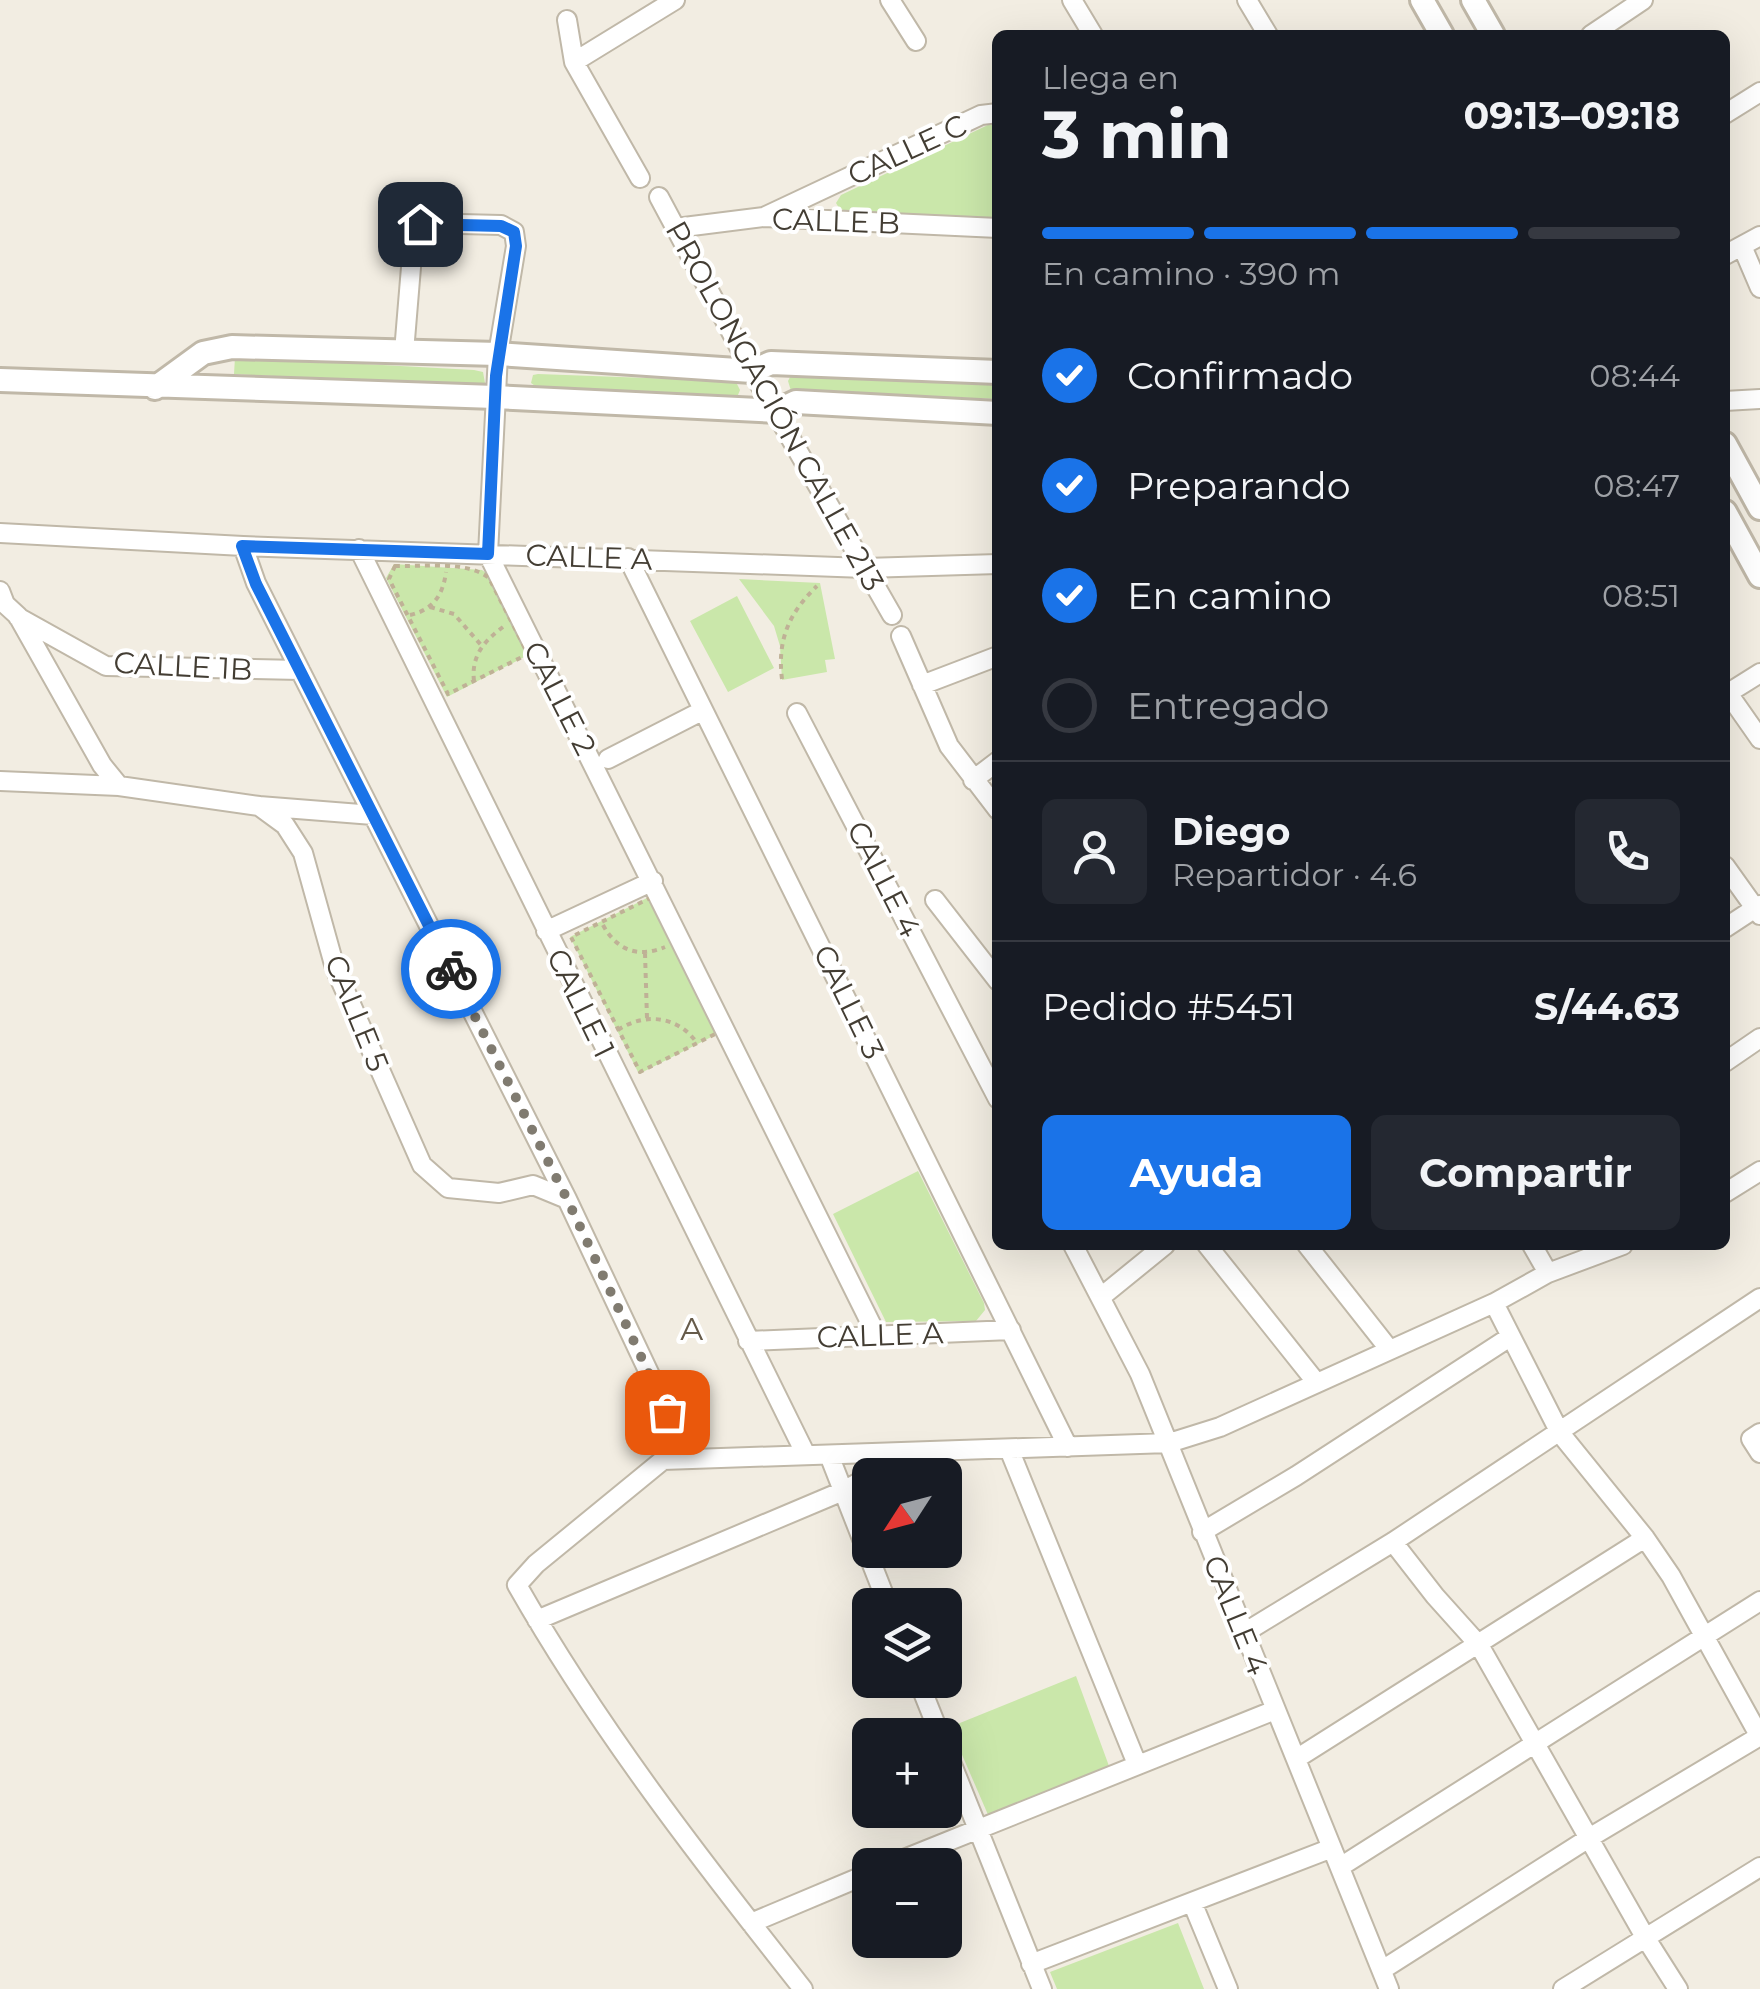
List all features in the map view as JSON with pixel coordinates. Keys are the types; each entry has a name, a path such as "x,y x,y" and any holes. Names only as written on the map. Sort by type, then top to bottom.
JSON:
{"street":[{"path":"574,62 675,0"},
{"path":"890,0 916,40"},
{"path":"1072,0 1091,30"},
{"path":"1247,0 1265,30"},
{"path":"1422,0 1439,30"},
{"path":"1473,0 1490,30"},
{"path":"1598,30 1643,0"},
{"path":"567,20 574,62 640,178"},
{"path":"1730,111 1760,92"},
{"name":"CALLE C","path":"764,217 981,115 992,114"},
{"name":"PROLONGACIÓN CALLE 213","path":"658,196 752,371 892,616"},
{"name":"CALLE B","path":"676,228 764,217 992,228"},
{"name":"CALLE 2","path":"404,352 414,231 420,224 501,226 514,232 516,246 498,354 488,554 877,1336"},
{"path":"1760,236 1733,250 1760,288"},
{"path":"155,388 203,353 232,347 498,354 752,371 771,363 992,372"},
{"path":"0,380 777,411 796,402 992,412"},
{"path":"1730,401 1760,399"},
{"path":"1730,453 1760,508"},
{"path":"1730,521 1760,576"},
{"name":"CALLE A","path":"0,533 242,546 865,568 992,564"},
{"path":"242,546 256,584 567,1199 667,1412 676,1460"},
{"name":"CALLE 1","path":"359,549 806,1456"},
{"name":"CALLE 3","path":"628,558 1068,1446"},
{"path":"6,604 102,765 119,786"},
{"name":"CALLE 1B","path":"6,604 106,666 300,670"},
{"path":"901,636 949,746 992,803"},
{"path":"922,685 992,658"},
{"path":"1730,690 1760,673"},
{"path":"1730,697 1760,738"},
{"name":"CALLE 4","path":"798,714 992,1081"},
{"path":"608,759 694,715"},
{"path":"973,780 992,765"},
{"path":"0,780 119,786 259,806 373,815"},
{"name":"CALLE 5","path":"259,806 285,825 303,853 336,968 422,1164 448,1188 499,1194 533,1185 567,1199"},
{"path":"1730,873 1758,909 1730,925"},
{"path":"546,931 653,880"},
{"path":"935,900 992,972"},
{"path":"1730,1059 1760,1038"},
{"path":"1730,1190 1760,1171"},
{"name":"CALLE 4","path":"1076,1250 1140,1374 1389,1989"},
{"path":"1100,1297 1159,1250"},
{"path":"1211,1250 1316,1382"},
{"path":"1311,1250 1389,1349"},
{"path":"1535,1250 1548,1273"},
{"path":"803,1989 685,1840 537,1620 517,1585 536,1564 663,1460 1169,1443 1220,1427 1494,1303 1548,1273 1610,1250"},
{"path":"1244,1633 1394,1542 1760,1298"},
{"path":"1382,1970 1760,1736 1706,1636 1645,1538 1560,1433 1494,1303"},
{"name":"CALLE A","path":"748,1341 1011,1330"},
{"path":"1202,1532 1510,1337"},
{"path":"1760,1434 1751,1440 1760,1453"},
{"path":"1009,1449 1138,1764"},
{"path":"903,1458 914,1452"},
{"path":"829,1455 881,1588"},
{"path":"537,1620 852,1486"},
{"path":"1296,1760 1645,1538"},
{"path":"1394,1542 1435,1596 1480,1644 1644,1937 1678,1989"},
{"path":"1340,1868 1760,1601"},
{"path":"929,1848 1275,1710"},
{"path":"962,1790 1042,1989"},
{"path":"1031,1964 1332,1848"},
{"path":"1563,1989 1760,1867"},
{"path":"751,1923 852,1881"},
{"path":"1192,1902 1228,1989"}],"path":[{"path":"394,566 466,568 489,578 528,654 448,694 408,615 389,579 394,566"},
{"path":"408,615 430,607 442,590 446,568"},
{"path":"782,679 783,634 800,603 819,584"},
{"path":"430,607 454,614 482,646"},
{"path":"474,681 474,663 482,646 512,622"},
{"path":"652,900 721,1031 640,1072 571,937 601,922 652,900"},
{"path":"601,922 624,949 645,953 674,942"},
{"path":"645,953 647,1018"},
{"path":"618,1030 647,1018 673,1022 697,1043"}],"green space":[{"path":"992,125 992,219 848,212 836,203 841,195"},
{"path":"235,357 474,370 483,372 485,383 478,387 234,374"},
{"path":"533,375 730,381 736,382 740,390 731,398 538,388 531,383"},
{"path":"791,375 992,384 992,399 791,391"},
{"path":"394,564 482,570 490,576 530,654 447,697 386,578"},
{"path":"739,579 820,583 835,659 825,660 827,672 782,680 780,646 774,626"},
{"path":"737,596 774,668 728,692 690,621"},
{"path":"649,897 721,1032 639,1074 570,937"},
{"path":"918,1171 984,1303 985,1310 976,1321 886,1322 833,1214"},
{"path":"1076,1676 1109,1766 989,1817 962,1755 962,1722"},
{"path":"1178,1923 1204,1989 1057,1989 1050,1972"}],"way so far":[{"path":"451,969 567,1199 667,1412"}],"district":[{"name":"A","path":"693,1328"}],"route":[{"path":"420,224 501,226 514,232 516,246 498,354 488,554 242,546 256,584 451,969"}]}
